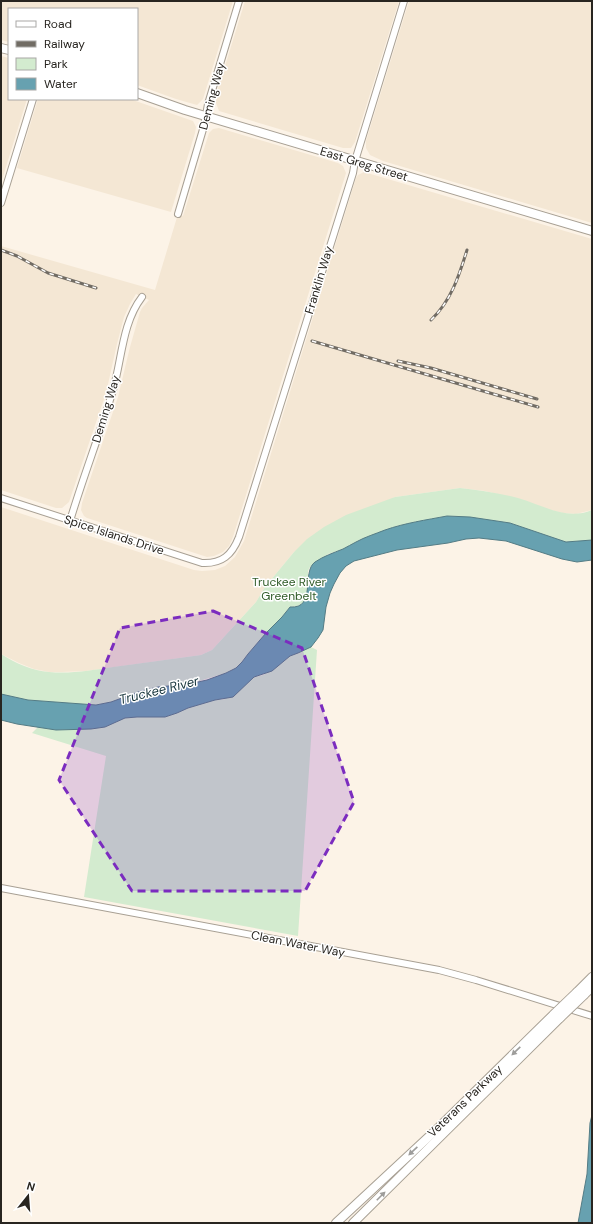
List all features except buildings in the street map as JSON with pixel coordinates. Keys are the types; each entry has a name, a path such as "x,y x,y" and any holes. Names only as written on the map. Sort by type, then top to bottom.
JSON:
{"main road":[{"name":"East Greg Street","path":"138,93 170,106 592,231"},
{"name":"Veterans Parkway","path":"353,1223 580,993 592,977"},
{"name":"Veterans Parkway","path":"580,993 592,987"},
{"name":"Veterans Parkway","path":"336,1223 557,1016"}],"street":[{"name":"Deming Way","path":"178,214 204,126 208,104 239,1"},
{"name":"Franklin Way","path":"227,557 233,551 239,537 404,1"},
{"path":"1,202 33,100"},
{"name":"Deming Way","path":"70,521 111,395 129,322 135,306 142,297"},
{"name":"Spice Islands Drive","path":"1,498 202,563 216,562 227,557"},
{"name":"Clean Water Way","path":"1,888 439,970 592,1016"}],"highlighted area":[{"path":"213,611 302,648 354,802 305,891 132,891 59,780 120,628"}],"shaded area":[{"path":"1,1 233,1 203,99 197,105 138,85 138,8 8,8 8,42 1,40"},
{"path":"245,1 399,1 355,142 351,148 343,148 219,111 216,103 216,95"},
{"path":"409,1 592,1 592,223 383,161 370,155 366,148 366,141"},
{"path":"1,56 8,58 8,100 27,100 1,183"},
{"path":"38,100 133,100 193,121 196,127 171,212 17,168"},
{"path":"219,128 338,163 343,166 346,173 233,537 229,546 223,552 207,557 87,518 81,510 82,503 118,397 140,312 149,300 136,294 124,317 106,393 69,502 62,508 56,508 1,490 1,246 155,290 178,214 183,216 209,133 213,129"},
{"path":"364,172 592,239 592,510 576,514 563,513 519,499 485,491 460,488 395,497 294,552 265,587 256,602 212,650 201,655 86,671 49,672 34,669 1,654 1,507 194,570 215,570 225,566 235,557 244,541 356,178"}],"green space":[{"name":"Truckee River Greenbelt","path":"460,488 511,496 564,513 573,514 592,510 592,540 566,542 510,523 455,516 397,526 362,539 344,549 328,554 310,567 308,571 308,590 304,602 297,606 290,607 242,662 236,668 226,673 189,684 158,687 141,691 111,702 96,705 28,700 1,694 1,654 30,668 57,672 74,672 201,655 212,650 256,602 265,587 294,552 307,539 324,527 346,515 395,497"},
{"path":"311,647 317,650 298,936 84,897 106,756 32,733 38,727 56,730 91,729 105,727 125,718 165,717 188,708 215,700 225,699 254,677 263,675 290,656"}],"water":[{"name":"Truckee River","path":"447,516 470,517 510,523 566,542 592,540 592,560 577,562 562,559 506,541 479,538 397,550 354,561 346,566 334,584 326,607 323,630 311,647 290,656 272,671 254,677 233,697 215,700 165,717 125,718 105,727 91,729 56,730 1,720 1,694 28,700 96,705 111,702 141,691 158,687 189,684 207,680 226,673 236,668 242,662 290,607 298,606 303,602 306,596 311,567 315,562 325,556 385,530"},
{"path":"592,1115 592,1223 578,1223 587,1174 590,1123"}],"railway":[{"path":"1,250 17,256 48,273 96,288"},
{"path":"431,320 444,305 454,288 467,250"},
{"path":"312,341 538,407"},
{"path":"398,361 431,368 537,399"}]}
